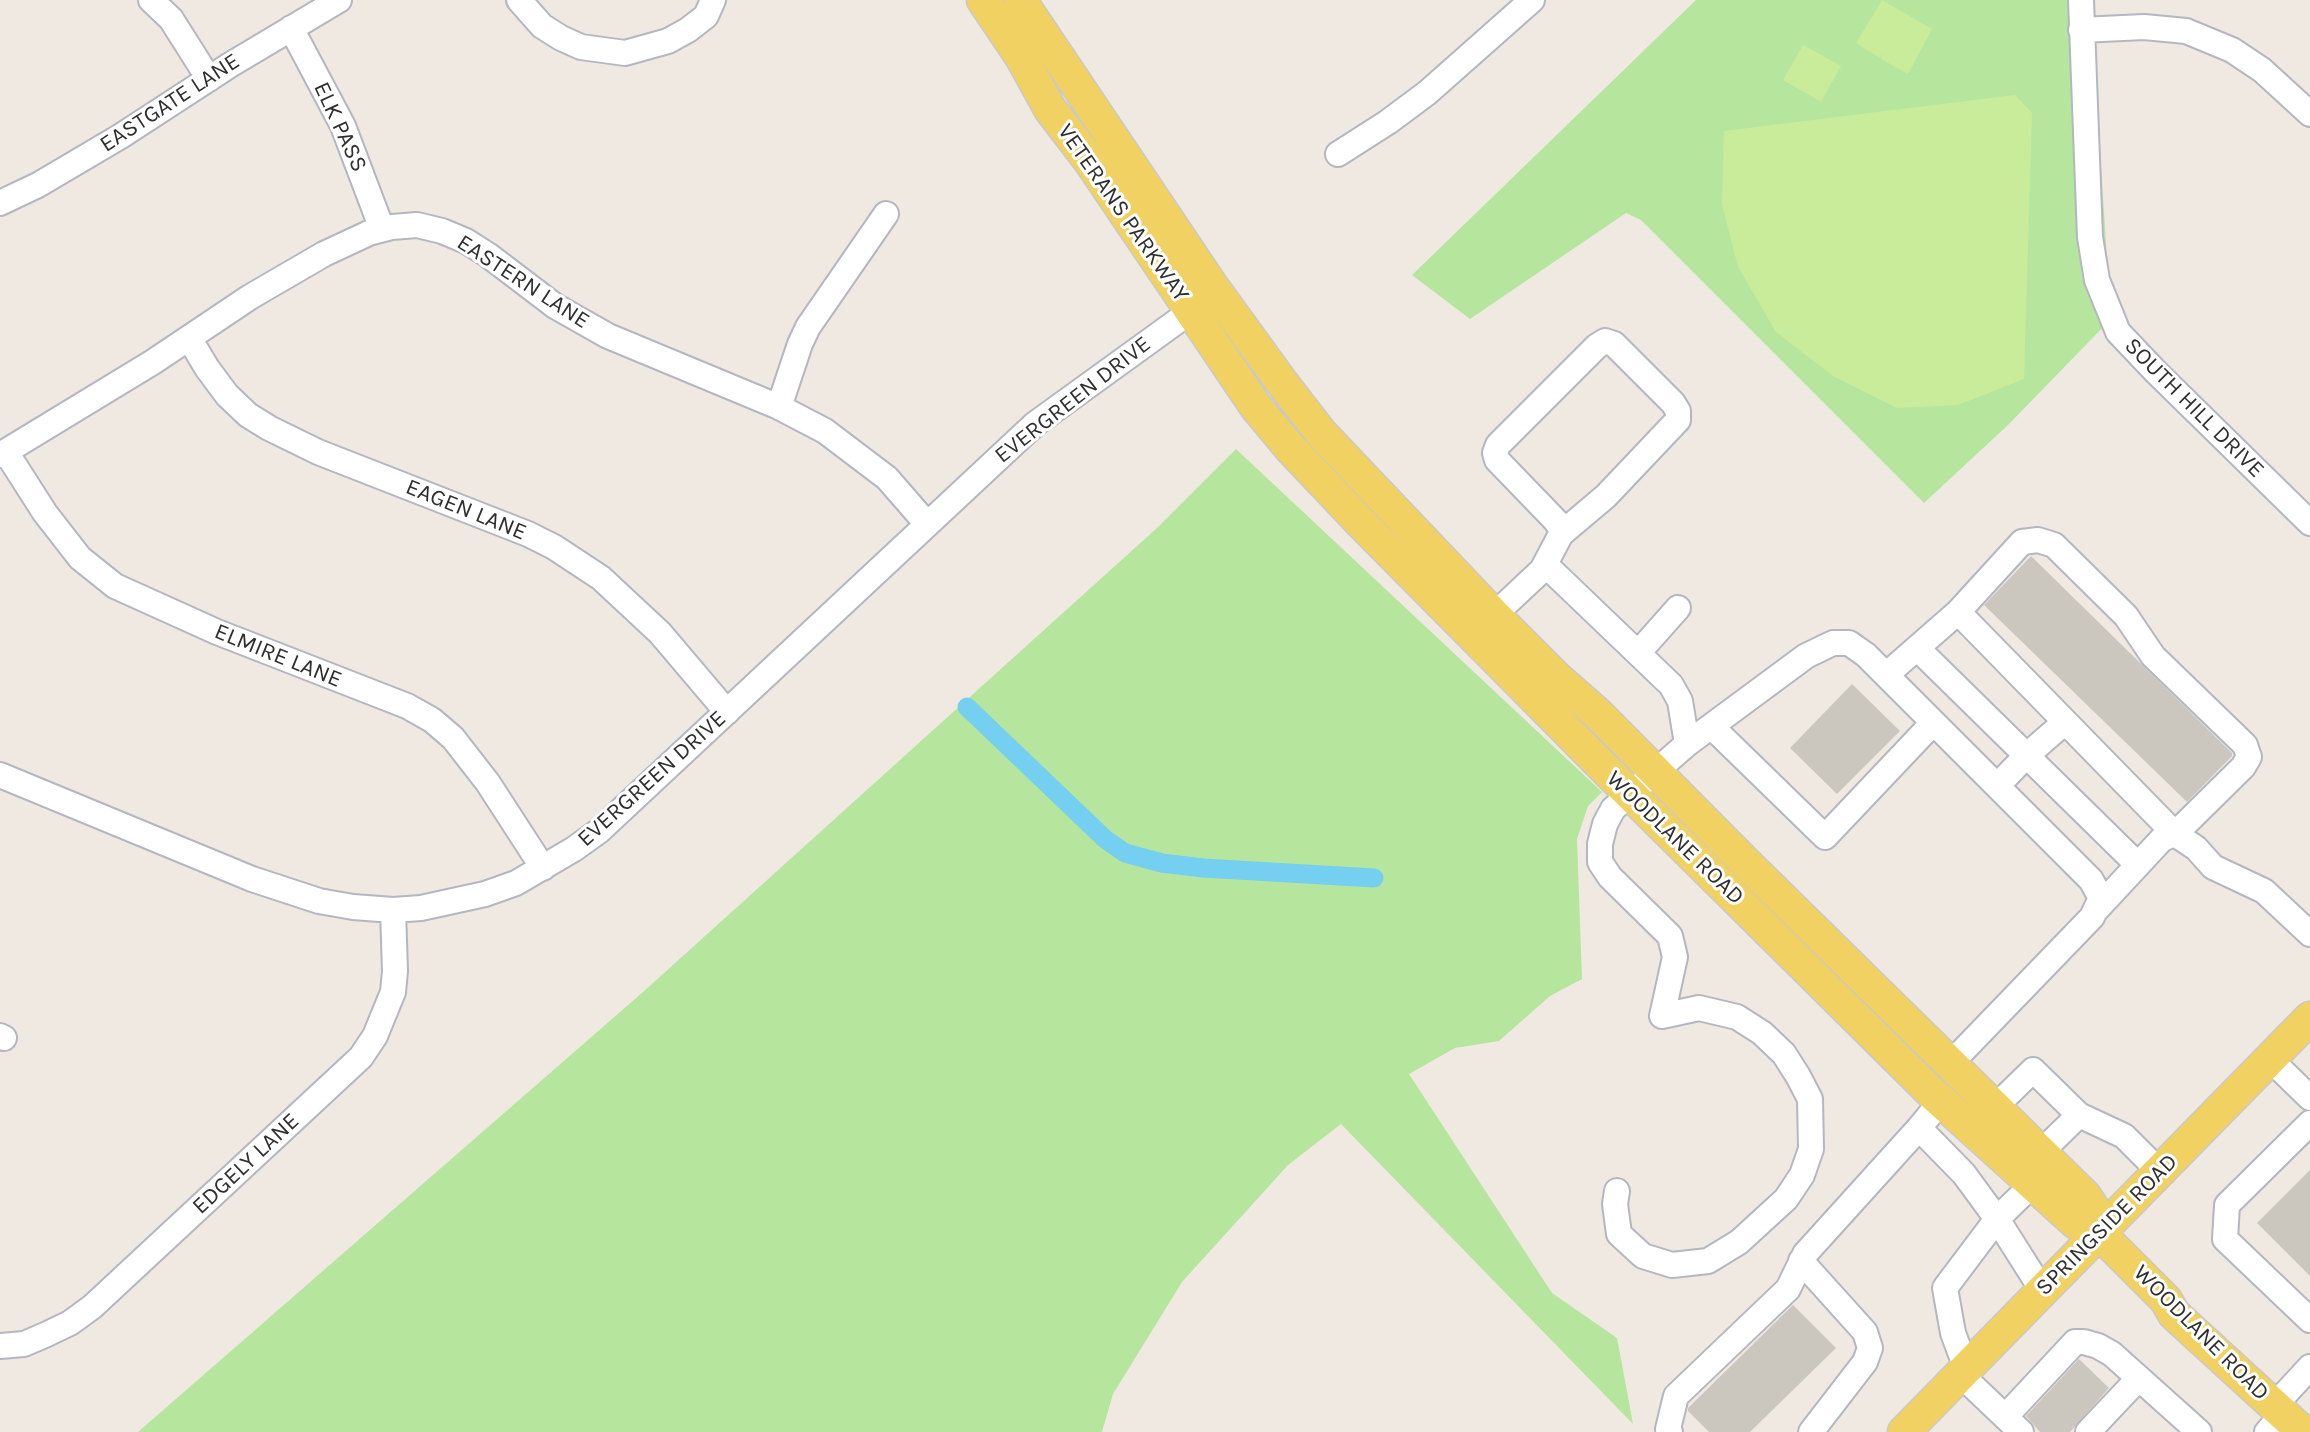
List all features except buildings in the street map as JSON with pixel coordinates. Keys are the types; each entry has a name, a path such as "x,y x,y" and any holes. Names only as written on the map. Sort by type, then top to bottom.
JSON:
{"main road":[{"name":"VETERANS PARKWAY","path":"983,0 1022,58 1050,108 1089,160 1204,301 1295,399"},
{"name":"VETERANS PARKWAY","path":"1020,0 1204,301 1236,379 1269,422"},
{"name":"WOODLANE ROAD","path":"1295,399 1321,433 1361,477 1443,559 1494,615 1656,771 1995,1107 2037,1168"},
{"name":"WOODLANE ROAD","path":"1269,422 1364,526 1941,1101 2037,1168 2085,1196 2095,1211 2101,1233 2166,1300 2175,1314 2282,1421"},
{"name":"SPRINGSIDE ROAD","path":"1904,1432 2310,1018"}],"street":[{"path":"151,0 170,19 209,79"},
{"name":"EASTGATE LANE","path":"0,203 38,185 121,136 339,0"},
{"path":"519,0 542,26 561,38 580,47 625,53 658,45 688,30 706,16 713,0"},
{"path":"1338,154 1407,109 1532,0"},
{"name":"SOUTH HILL DRIVE","path":"2081,0 2090,237 2097,280 2118,331 2156,372 2310,523"},
{"path":"2081,30 2144,27 2186,31 2232,50 2262,70 2310,114"},
{"name":"ELK PASS","path":"291,28 343,126 382,229"},
{"path":"779,407 808,327 886,214"},
{"name":"EASTERN LANE","path":"3,453 78,409 313,260 346,242 382,229 417,225 466,241 555,306 608,336 779,407 825,431 887,478 927,524"},
{"name":"EVERGREEN DRIVE","path":"0,775 286,891 342,905 393,910 454,902 516,883 599,831 1035,424 1204,301"},
{"name":"EAGEN LANE","path":"189,338 228,395 248,415 269,428 318,452 528,534 554,547 601,578 660,633 727,712"},
{"path":"1494,615 1542,570 1561,534 1606,496 1678,420 1674,403 1614,344 1605,341 1515,427 1498,445 1495,453 1497,460 1555,520 1561,528 1561,534"},
{"name":"ELMIRE LANE","path":"3,453 80,558 115,586 217,632 407,706 432,720 453,738 475,767 515,822 543,868"},
{"path":"1886,675 1958,612 2022,542 2038,540 2054,545 2126,616 2153,656 2245,745 2249,757 2243,767 2175,834 2162,839 2096,910"},
{"path":"1542,570 1552,571 1671,685 1680,701 1687,744"},
{"path":"1638,653 1678,608"},
{"path":"1958,612 2175,834 2196,848 2213,867 2264,891 2310,934"},
{"path":"1617,1191 1615,1204 1619,1234 1643,1256 1672,1265 1708,1261 1739,1242 1786,1199 1802,1175 1811,1149 1810,1099 1784,1054 1762,1033 1737,1017 1699,1008 1662,1016 1675,957 1670,936 1610,877 1600,862 1605,824 1613,808 1632,795 1687,744 1806,656 1833,643 1849,643 1866,655 2091,880 2101,898 2092,917 1951,1063"},
{"path":"1917,648 2138,864"},
{"path":"1997,786 2065,722"},
{"path":"1712,727 1825,837 1933,723"},
{"name":"EDGELY LANE","path":"0,1346 24,1344 70,1323 92,1307 361,1057 376,1037 393,992 393,910"},
{"path":"2270,1059 2310,1098"},
{"path":"1995,1107 2034,1070 2079,1115 2124,1136 2160,1172"},
{"path":"1670,1432 1668,1429 1676,1396 1788,1289 1805,1254 1941,1101"},
{"path":"2079,1115 1945,1288 1952,1333 1963,1371 2013,1424 2075,1342 2098,1346 2112,1353 2199,1432"},
{"path":"2310,1123 2227,1205 2225,1239 2310,1320"},
{"path":"1919,1128 1964,1174 1997,1219 2042,1290"},
{"path":"1801,1261 1865,1332 1870,1348 1865,1362 1811,1432"},
{"path":"2282,1421 2310,1367"},
{"path":"2088,1432 2139,1378"}],"green space":[{"path":"1696,0 2090,0 2111,319 2009,424 1924,503 1641,220 1626,213 1470,319 1412,275"},
{"path":"1882,0 1932,29 1908,74 1881,59 1883,53 1880,58 1856,43"},
{"path":"1803,45 1841,66 1821,102 1783,80"},
{"path":"2015,95 2032,113 2024,379 1958,405 1897,408 1833,376 1776,332 1738,267 1722,204 1724,131"},
{"path":"1236,449 1602,792 1588,806 1577,839 1582,979 1550,996 1499,1041 1455,1048 1409,1074 1552,1293 1617,1338 1633,1424 1341,1124 1288,1165 1182,1282 1113,1394 1102,1432 138,1432 643,992 1157,528"}],"waterway":[{"path":"967,707 1105,839 1125,853 1162,863 1203,868 1374,878"}]}
